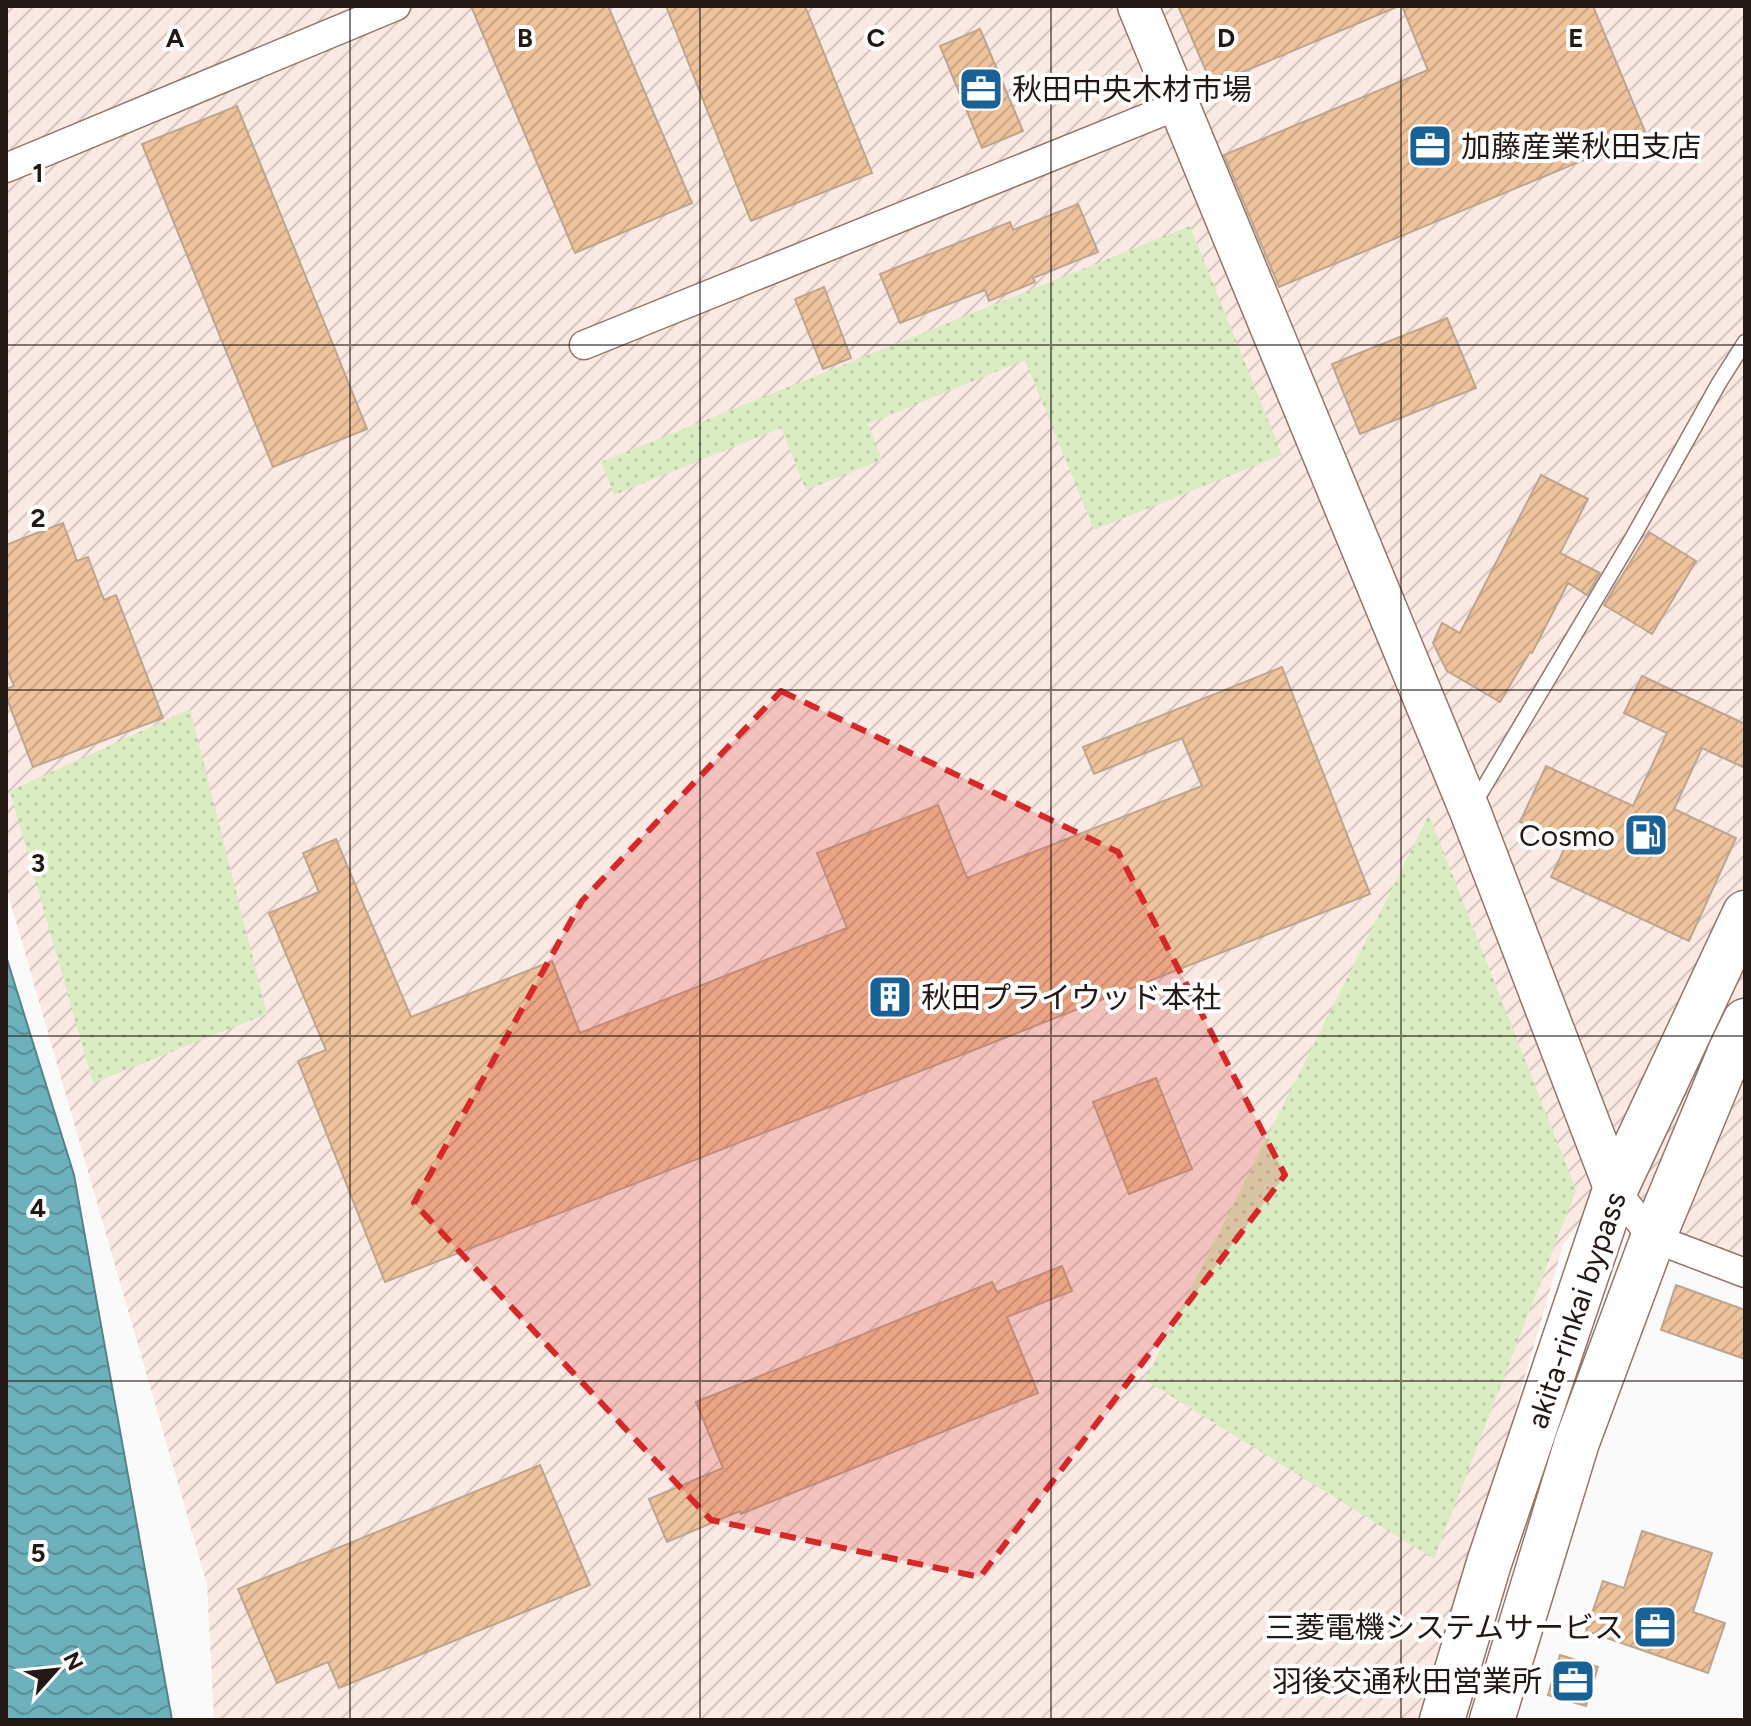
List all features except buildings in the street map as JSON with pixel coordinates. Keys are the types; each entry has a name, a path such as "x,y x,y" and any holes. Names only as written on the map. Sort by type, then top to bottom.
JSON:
{"highway":[{"name":"akita-rinkai bypass","path":"1442,1720 1489,1563 1615,1190 1745,913"},
{"name":"akita-rinkai bypass","path":"1492,1720 1577,1442 1653,1238 1745,1021"}],"street":[{"path":"6,168 396,6"},
{"path":"1138,6 1470,811 1615,1190 1653,1238 1745,1273"},
{"path":"584,345 1179,105"}],"lane":[{"path":"1470,811 1745,342"}],"highlighted area":[{"path":"781,691 1118,852 1285,1175 980,1577 711,1520 414,1203 582,901"}],"shaded area":[{"path":"6,6 1745,6 1745,1280 1589,1210 1563,1245 1425,1720 214,1720 207,1584 6,887"}],"green space":[{"path":"1190,226 1282,455 1094,530 1025,360 868,424 882,460 806,490 781,428 614,495 601,462"},
{"path":"190,709 267,1014 93,1083 10,791"},
{"path":"1429,815 1576,1190 1434,1559 1145,1380"}],"water":[{"path":"6,956 74,1175 172,1720 6,1720"}],"place":[{"name":"秋田中央木材市場","path":"981,89"},
{"name":"加藤産業秋田支店","path":"1430,146"},
{"name":"Cosmo","path":"1646,835"},
{"name":"秋田プライウッド本社","path":"890,997"},
{"name":"三菱電機システムサービス","path":"1655,1627"},
{"name":"羽後交通秋田営業所","path":"1573,1681"}]}
